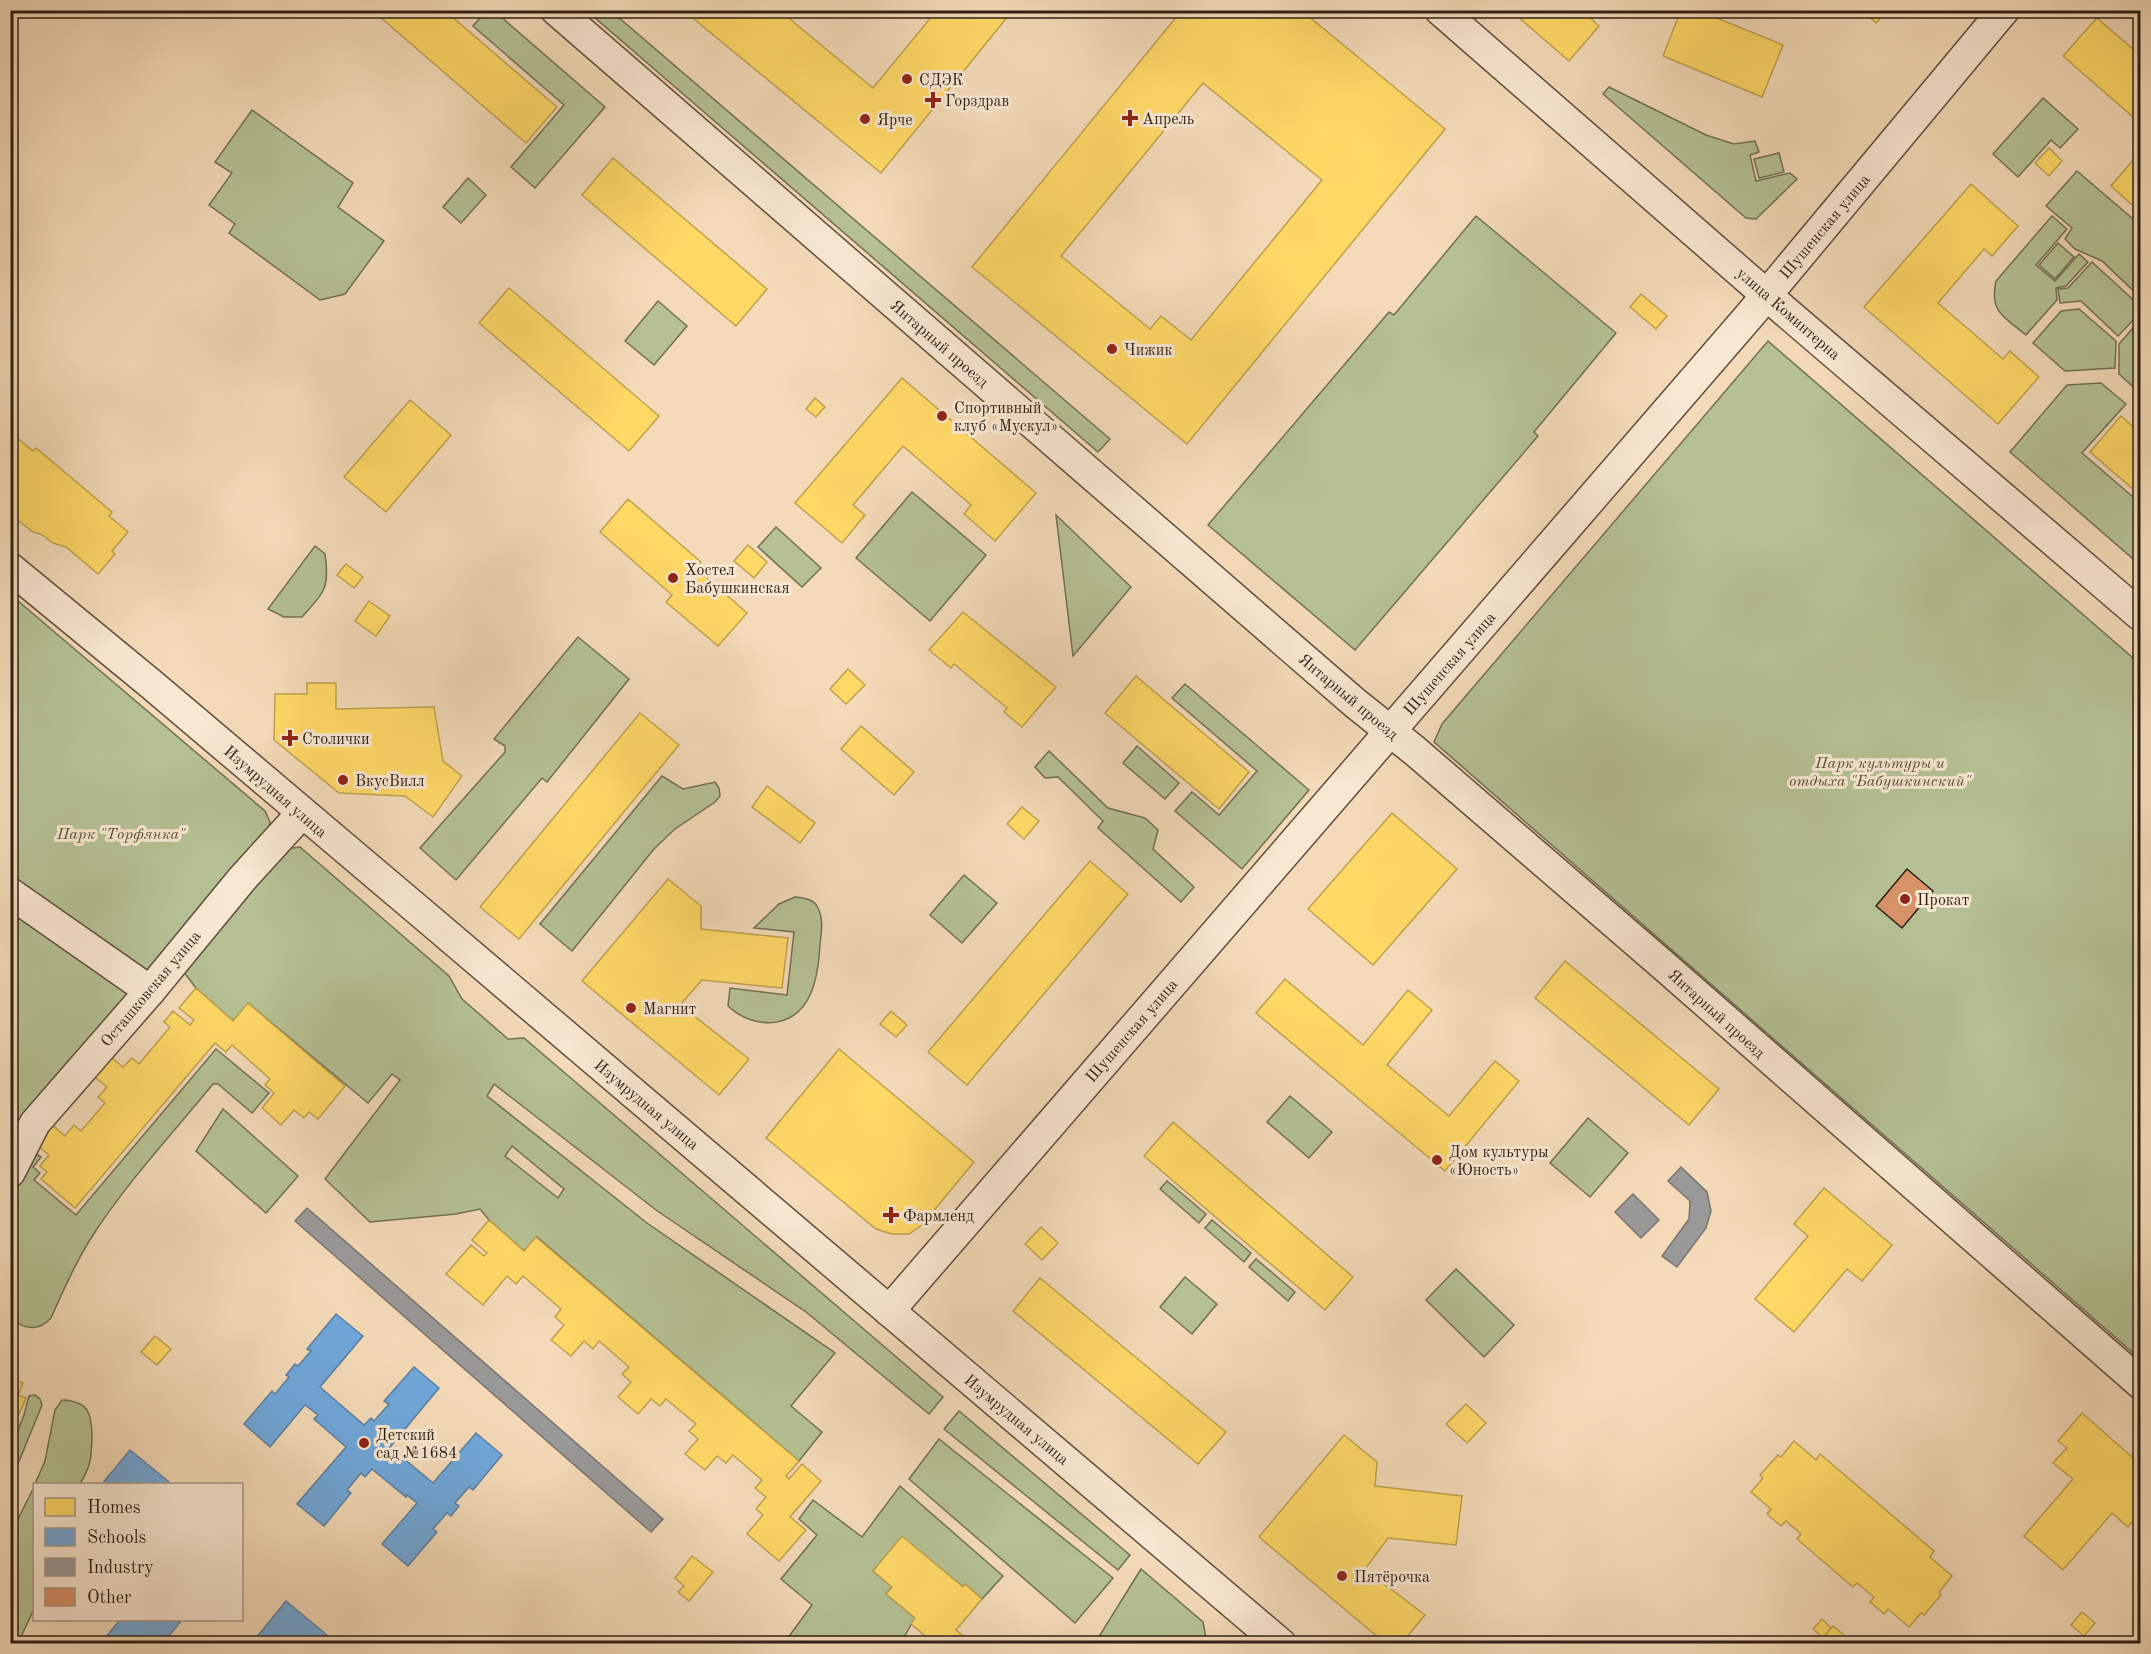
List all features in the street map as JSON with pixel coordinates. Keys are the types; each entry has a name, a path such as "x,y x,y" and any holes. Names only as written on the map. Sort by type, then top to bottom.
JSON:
{"street":[{"name":"Янтарный проезд","path":"556,10 1389,731 1663,965 2140,1383"},
{"name":"улица Коминтерна","path":"1440,10 2140,615"},
{"name":"Шушенская улица","path":"889,1311 1767,295 2004,10"},
{"name":"Изумрудная улица","path":"10,568 151,684 1281,1644"},
{"name":"Осташковская улица","path":"10,1172 35,1123 150,992 242,879 302,813"},
{"path":"10,893 150,992"}],"green space":[{"path":"486,11 494,11 605,107 535,188 511,167 564,105 473,26"},
{"path":"587,11 611,11 1110,439 1098,452"},
{"path":"1609,87 1706,135 1734,144 1755,141 1759,152 1750,155 1756,181 1790,173 1797,179 1756,219 1746,218 1603,94"},
{"path":"2043,98 2078,129 2060,148 2051,140 2018,177 1993,154"},
{"path":"252,110 353,183 338,207 384,241 345,294 320,300 229,233 235,224 209,205 232,173 215,162"},
{"path":"1779,153 1784,172 1759,178 1754,159"},
{"path":"2077,171 2140,225 2140,297 2102,261 2075,249 2065,239 2072,228 2046,206"},
{"path":"468,178 486,195 461,223 443,207"},
{"path":"1476,216 1616,333 1534,432 1538,436 1355,650 1208,525 1389,312 1394,315"},
{"path":"2052,216 2067,229 2036,265 2055,281 2079,254 2088,262 2066,286 2056,288 2057,300 2026,335 2000,313 1994,292 1996,281"},
{"path":"2058,243 2074,257 2055,279 2039,265"},
{"path":"2092,262 2140,306 2140,313 2118,336 2081,301 2060,303 2058,289 2068,288"},
{"path":"658,301 687,326 654,365 625,341"},
{"path":"2079,309 2116,341 2115,368 2065,371 2033,343 2061,311"},
{"path":"2140,320 2140,393 2119,374 2119,344"},
{"name":"Парк культуры и отдыха \"Бабушкинский\"","path":"1768,341 2140,664 2140,1359 1434,742 1442,724"},
{"path":"2101,383 2126,404 2082,453 2140,503 2140,565 2010,452 2067,385"},
{"path":"912,492 986,555 930,621 856,558"},
{"path":"1056,515 1131,587 1073,656"},
{"path":"776,527 821,568 802,587 758,547"},
{"path":"315,546 325,554 327,575 320,595 302,617 284,617 268,609"},
{"name":"Парк \"Торфянка\"","path":"11,595 265,811 270,822 268,832 11,1141"},
{"path":"578,637 629,679 547,782 542,778 456,880 420,848 505,752 505,746 494,739"},
{"path":"1185,684 1309,790 1242,869 1175,811 1192,792 1219,815 1257,771 1172,698"},
{"path":"1137,746 1179,783 1165,799 1123,763"},
{"path":"1049,751 1108,808 1145,818 1158,830 1153,849 1194,887 1181,902 1098,828 1103,821 1058,777 1045,778 1035,767"},
{"path":"662,776 683,789 715,782 720,796 715,802 675,829 654,849 572,951 540,924"},
{"path":"300,847 449,976 462,999 508,1039 524,1038 943,1397 929,1414 806,1312 656,1210 494,1084 487,1096 647,1223 835,1353 791,1406 822,1432 799,1461 537,1237 524,1251 480,1209 456,1214 370,1222 325,1179 400,1080 392,1074 368,1103 249,1004 233,1021 196,988 183,971 285,849","holes":["512,1146 564,1189 558,1198 505,1156"]},
{"path":"964,875 997,903 962,943 930,915"},
{"path":"795,897 814,903 821,917 818,964 810,995 803,1007 794,1015 783,1020 772,1023 749,1019 728,1006 730,988 787,995 794,932 754,928 779,904"},
{"path":"216,1049 269,1093 252,1113 218,1084 213,1084 108,1213 82,1253 51,1318 36,1327 26,1327 11,1319 11,1197 36,1154 41,1157 33,1167 40,1173 34,1180 76,1215"},
{"path":"1290,1096 1332,1132 1309,1158 1267,1122"},
{"path":"223,1109 298,1176 266,1213 196,1151"},
{"path":"1588,1118 1628,1153 1590,1197 1550,1163"},
{"path":"1167,1181 1206,1214 1199,1223 1160,1189"},
{"path":"1212,1220 1251,1253 1244,1262 1205,1228"},
{"path":"1256,1259 1295,1292 1288,1301 1249,1267"},
{"path":"1456,1269 1514,1325 1484,1357 1426,1300"},
{"path":"1185,1277 1217,1304 1192,1334 1160,1307"},
{"path":"35,1395 40,1399 42,1405 11,1481 11,1448 29,1396"},
{"path":"62,1400 71,1401 84,1406 90,1416 91,1457 80,1483 35,1483 45,1461 55,1410"},
{"path":"959,1411 1130,1555 1118,1570 944,1429"},
{"path":"939,1439 1113,1578 1075,1623 909,1479"},
{"path":"900,1486 1003,1576 982,1599 965,1585 963,1587 902,1537 873,1571 892,1587 886,1594 915,1618 900,1644 784,1643 812,1605 781,1579 817,1535 799,1519 813,1500 862,1537"},
{"path":"33,1489 33,1611 18,1643 11,1643 11,1533"},
{"path":"1141,1569 1203,1622 1207,1643 1095,1643"}],"building: Homes":[{"path":"372,10 444,10 557,107 526,143"},
{"path":"683,10 779,10 873,88 937,10 1013,10 881,173"},
{"path":"1182,10 1301,10 1445,129 1187,444 972,267","holes":["1203,83 1322,180 1191,340 1161,316 1150,329 1061,256"]},
{"path":"1510,10 1581,10 1599,26 1569,61"},
{"path":"1681,10 1697,10 1783,45 1762,97 1663,56"},
{"path":"1862,10 1887,10 1876,23"},
{"path":"2097,18 2140,55 2140,123 2063,56"},
{"path":"2049,148 2062,161 2049,176 2035,163"},
{"path":"2140,152 2140,212 2111,186"},
{"path":"613,158 767,289 736,326 582,195"},
{"path":"1971,184 2018,226 1992,256 1984,249 1938,303 2003,359 2010,351 2039,377 1998,424 1864,307"},
{"path":"509,288 659,416 629,451 479,323"},
{"path":"1641,294 1667,316 1656,329 1630,307"},
{"path":"902,378 1036,493 995,541 964,514 971,505 903,446 853,505 865,515 842,543 795,503"},
{"path":"815,398 825,407 816,417 806,409"},
{"path":"410,400 451,435 386,512 344,477"},
{"path":"2121,416 2140,433 2140,495 2090,452"},
{"path":"15,436 33,451 36,448 112,512 109,516 128,532 112,551 115,554 98,574 66,547 33,532 10,514 10,442"},
{"path":"628,499 701,562 696,568 747,613 718,646 666,602 672,595 600,532"},
{"path":"748,545 767,562 754,578 734,561"},
{"path":"346,564 363,577 354,588 337,575"},
{"path":"369,601 390,616 376,636 355,621"},
{"path":"963,612 1056,687 1022,727 1004,712 1007,708 965,673 954,664 951,668 929,650"},
{"path":"848,669 865,685 846,704 830,689"},
{"path":"1136,676 1249,772 1219,809 1105,713"},
{"path":"307,683 336,683 336,709 434,707 443,761 462,776 433,817 405,796 339,793 274,740 275,694 307,694"},
{"path":"640,713 679,745 519,939 480,907"},
{"path":"861,726 914,772 894,795 841,749"},
{"path":"767,786 815,823 800,843 752,807"},
{"path":"1022,807 1039,821 1024,839 1007,824"},
{"path":"1392,813 1457,869 1373,965 1308,909"},
{"path":"1090,861 1128,894 967,1085 928,1052"},
{"path":"668,879 701,906 701,929 788,938 782,988 702,980 680,1005 749,1059 719,1095 582,981"},
{"path":"1565,961 1719,1089 1689,1125 1535,998"},
{"path":"1285,979 1363,1045 1408,990 1432,1010 1387,1065 1449,1116 1495,1061 1519,1081 1445,1171 1256,1013"},
{"path":"196,988 233,1021 248,1003 345,1086 318,1119 309,1112 304,1118 294,1110 281,1125 262,1108 274,1093 265,1085 270,1079 232,1045 226,1052 215,1043 75,1208 41,1179 47,1172 40,1166 49,1155 34,1143 50,1123 65,1136 74,1125 81,1131 105,1103 98,1097 107,1087 91,1074 108,1055 123,1067 132,1058 139,1064 170,1027 164,1022 173,1011 190,1025 194,1020 179,1008"},
{"path":"891,1011 907,1025 896,1037 880,1024"},
{"path":"839,1049 974,1162 922,1225 909,1234 892,1234 876,1229 766,1138"},
{"path":"1173,1122 1353,1277 1325,1310 1144,1156"},
{"path":"1824,1188 1892,1245 1862,1281 1847,1269 1794,1332 1755,1299 1808,1236 1794,1224"},
{"path":"489,1220 524,1251 536,1237 799,1461 786,1476 789,1479 802,1464 821,1481 790,1517 806,1530 779,1561 747,1534 763,1515 756,1509 766,1497 755,1488 762,1480 733,1455 726,1463 717,1456 705,1470 685,1454 698,1439 689,1431 696,1424 666,1399 660,1406 651,1399 638,1414 618,1397 631,1382 622,1374 629,1367 599,1341 593,1349 584,1341 571,1356 551,1340 564,1325 555,1317 561,1309 523,1276 516,1284 507,1276 483,1305 446,1274 471,1245 484,1256 487,1253 472,1240"},
{"path":"1041,1227 1058,1243 1042,1260 1025,1244"},
{"path":"1040,1278 1226,1432 1198,1464 1013,1311"},
{"path":"155,1336 171,1349 157,1365 141,1352"},
{"path":"10,1378 23,1383 18,1395 26,1398 10,1434"},
{"path":"1466,1404 1486,1423 1467,1443 1446,1424"},
{"path":"2082,1413 2140,1464 2140,1512 2128,1527 2112,1513 2063,1570 2024,1536 2073,1479 2053,1463 2067,1448 2058,1441"},
{"path":"1344,1435 1377,1462 1375,1486 1462,1496 1456,1545 1388,1538 1365,1569 1425,1615 1401,1644 1386,1644 1259,1537"},
{"path":"1794,1441 1816,1460 1820,1454 1934,1551 1930,1557 1952,1576 1939,1592 1941,1595 1924,1615 1921,1613 1909,1627 1888,1609 1884,1614 1870,1602 1874,1597 1857,1583 1853,1587 1797,1539 1801,1534 1786,1521 1781,1526 1767,1514 1771,1509 1751,1492 1763,1478 1760,1475 1778,1455 1781,1457"},
{"path":"902,1536 963,1587 965,1584 982,1599 956,1630 973,1644 935,1644 911,1624 915,1618 886,1594 892,1587 873,1571"},
{"path":"692,1556 713,1572 689,1601 678,1592 684,1586 675,1578"},
{"path":"2082,1612 2095,1623 2084,1636 2071,1625"},
{"path":"1822,1619 1831,1628 1823,1638 1813,1629"},
{"path":"1833,1626 1854,1644 1825,1644 1821,1640"}],"building: Schools":[{"path":"336,1314 363,1336 320,1387 364,1425 371,1418 374,1421 389,1404 384,1401 414,1367 439,1388 390,1447 433,1483 476,1433 502,1455 473,1490 469,1487 455,1503 459,1506 451,1516 447,1513 433,1529 437,1532 408,1566 382,1544 417,1503 407,1495 406,1497 372,1469 365,1477 361,1473 347,1490 351,1493 324,1526 297,1504 346,1447 314,1419 318,1415 305,1405 270,1447 244,1424 272,1391 275,1394 289,1377 286,1375 295,1364 298,1366 311,1351 307,1349"},
{"path":"130,1450 169,1482 168,1483 103,1483"},
{"path":"286,1601 333,1640 330,1644 251,1644"},
{"path":"119,1621 181,1621 162,1644 100,1644"}],"building: Industry":[{"path":"1681,1167 1707,1192 1711,1211 1706,1228 1677,1267 1662,1256 1689,1219 1690,1201 1668,1181"},
{"path":"1633,1194 1659,1220 1641,1238 1615,1212"},
{"path":"307,1208 663,1519 651,1532 295,1221"}],"building: Other":[{"name":"Прокат","path":"1907,869 1933,891 1902,928 1876,906"}],"place":[{"name":"СДЭК","path":"907,79"},
{"name":"Горздрав","path":"933,100"},
{"name":"Апрель","path":"1130,118"},
{"name":"Ярче","path":"865,119"},
{"name":"Чижик","path":"1112,349"},
{"name":"Спортивный клуб «Мускул»","path":"942,416"},
{"name":"Хостел Бабушкинская","path":"673,578"},
{"name":"Столички","path":"290,738"},
{"name":"ВкусВилл","path":"343,780"},
{"name":"Прокат","path":"1905,899"},
{"name":"Магнит","path":"631,1008"},
{"name":"Дом культуры «Юность»","path":"1437,1160"},
{"name":"Фармленд","path":"891,1215"},
{"name":"Детский сад №1684","path":"364,1443"},
{"name":"Пятёрочка","path":"1342,1576"}]}
